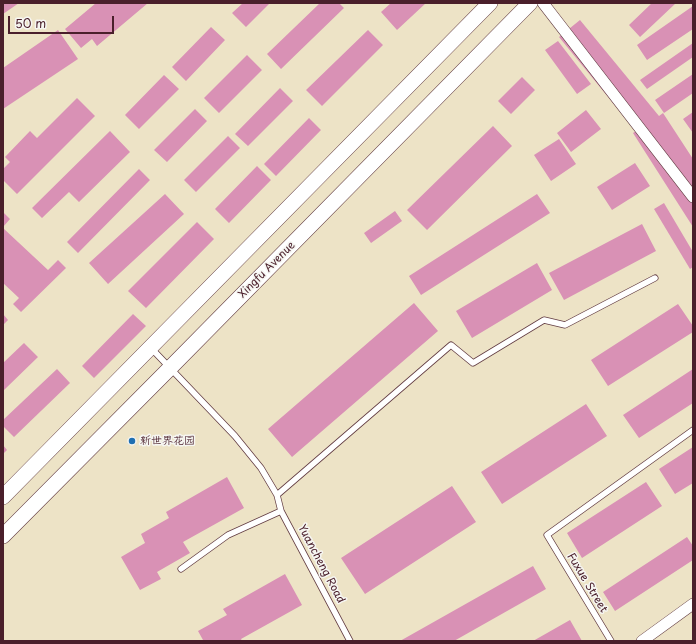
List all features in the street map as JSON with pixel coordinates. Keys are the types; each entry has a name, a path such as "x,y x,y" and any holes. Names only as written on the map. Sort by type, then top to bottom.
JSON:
{"main road":[{"path":"3,497 490,3"},
{"name":"Xingfu Avenue","path":"3,536 171,368 530,3"}],"street":[{"path":"543,3 693,197"},
{"path":"642,641 693,604"}],"lane":[{"path":"277,495 451,345 473,363 544,320 565,325 655,278"},
{"name":"Yuancheng Road","path":"151,348 236,436 261,468 277,495 281,511 350,641"},
{"name":"Fuxue Street","path":"610,641 547,535 693,430"},
{"path":"182,569 228,535 281,511"}],"building":[{"path":"3,3 19,3 3,14"},
{"path":"96,3 148,3 97,46 92,39 81,48 65,29"},
{"path":"243,3 270,3 246,27 232,13"},
{"path":"320,3 339,3 344,8 281,69 267,54"},
{"path":"391,3 426,3 397,30 381,12"},
{"path":"652,3 676,3 640,37 629,25"},
{"path":"693,6 693,29 647,60 637,45"},
{"path":"580,20 659,116 663,113 693,159 693,227 633,133 636,131 559,37"},
{"path":"211,27 225,40 186,81 172,67"},
{"path":"58,30 78,59 3,109 3,68"},
{"path":"368,30 383,45 322,106 306,90"},
{"path":"558,41 591,84 577,94 545,50"},
{"path":"693,43 693,57 647,89 640,80"},
{"path":"247,55 262,70 219,113 204,98"},
{"path":"693,74 693,93 664,113 655,100"},
{"path":"164,75 179,89 139,129 125,115"},
{"path":"522,77 535,90 511,114 498,101"},
{"path":"280,88 293,101 248,146 235,134"},
{"path":"77,98 95,116 17,194 3,180 3,169 10,162 5,157 30,131 37,138"},
{"path":"195,109 207,121 167,162 154,150"},
{"path":"586,110 601,129 571,152 557,133"},
{"path":"693,112 693,133 683,119"},
{"path":"309,118 321,130 276,176 264,164"},
{"path":"493,126 512,146 427,230 407,210"},
{"path":"110,131 130,152 79,202 69,192 42,218 32,208"},
{"path":"228,136 240,148 196,192 184,180"},
{"path":"559,139 576,164 551,181 534,155"},
{"path":"635,163 650,186 612,210 597,187"},
{"path":"257,166 271,180 229,223 215,209"},
{"path":"139,169 150,180 78,253 67,242"},
{"path":"165,194 184,214 108,284 89,263"},
{"path":"537,194 550,213 421,295 409,276"},
{"path":"664,203 693,252 693,267 690,269 654,209"},
{"path":"395,211 402,221 371,243 364,233"},
{"path":"3,212 10,219 3,227"},
{"path":"197,222 214,239 146,308 128,291"},
{"path":"642,224 656,251 564,300 549,273"},
{"path":"3,228 48,270 58,260 66,268 21,312 13,304 19,298 3,283"},
{"path":"537,263 552,290 472,338 456,311"},
{"path":"414,303 438,331 292,457 268,429"},
{"path":"678,304 693,326 693,332 608,386 591,360"},
{"path":"3,314 8,320 3,325"},
{"path":"133,314 146,326 94,378 82,366"},
{"path":"24,343 38,357 3,391 3,363"},
{"path":"57,369 70,383 14,437 3,426 3,420"},
{"path":"693,369 693,403 639,438 623,415"},
{"path":"586,404 607,436 502,504 481,472"},
{"path":"3,445 7,450 3,454"},
{"path":"693,447 693,483 675,494 659,469"},
{"path":"227,477 244,508 183,542 190,553 157,572 161,579 140,590 121,557 145,543 141,534 169,518 166,512"},
{"path":"646,482 662,506 582,558 567,533"},
{"path":"452,486 476,522 365,594 341,558"},
{"path":"687,537 693,546 693,560 615,611 603,592"},
{"path":"533,566 546,589 454,641 400,641"},
{"path":"285,574 302,605 241,639 242,641 201,641 203,640 198,631 227,615 223,609"},
{"path":"570,620 582,641 533,641"}],"place":[{"name":"新世界花园","path":"132,441"}]}
